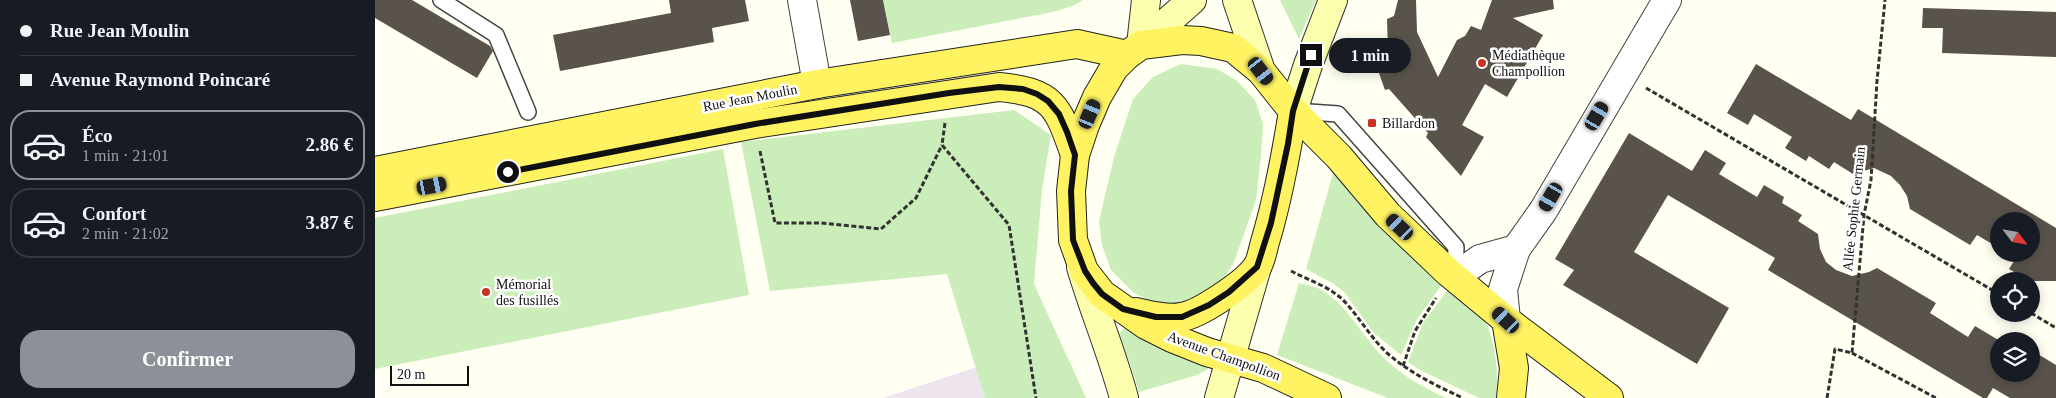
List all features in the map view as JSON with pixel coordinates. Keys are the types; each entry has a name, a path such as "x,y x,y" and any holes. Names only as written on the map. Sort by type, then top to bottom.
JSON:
{"main road":[{"path":"1134,50 1146,0"},
{"path":"1134,50 1192,0"},
{"path":"1237,0 1261,71"},
{"path":"1219,398 1271,223 1293,111 1307,65 1333,0"},
{"name":"Rue Jean Moulin","path":"375,171 817,84 1077,44 1134,50 1182,40 1201,41 1233,48 1261,71 1293,111"},
{"name":"Avenue Champollion","path":"1134,50 1114,68 1097,97 1075,155 1071,191 1073,241 1085,271 1102,294 1146,325 1172,338 1263,368 1327,398"},
{"name":"Rue Jean Moulin","path":"375,197 755,124 949,93 999,87 1023,89 1037,94 1048,101 1059,114 1075,155"},
{"path":"1293,111 1339,157 1388,215 1455,277 1506,320 1609,398"},
{"path":"1073,241 1091,302 1113,358 1124,398"},
{"path":"1123,309 1156,317 1182,317 1209,305 1229,292 1257,267"},
{"path":"1506,320 1514,368 1511,398"}],"street":[{"path":"802,0 817,84"},
{"path":"1506,320 1503,289 1516,249 1543,211 1667,0"},
{"path":"1455,277 1480,259 1516,249"}],"lane":[{"path":"441,0 496,35 528,112"}],"path":[{"name":"Allée Sophie Germain","path":"1852,353 1864,215 1871,180 1877,81 1885,0"},
{"path":"1622,74 1990,289"},
{"path":"755,124 775,224 821,223 881,229 916,198 942,145 949,93"},
{"path":"942,145 1009,224 1036,398"},
{"path":"1291,271 1332,291 1385,351 1403,366 1423,380 1463,398"},
{"path":"1403,366 1420,321 1440,293 1455,277"},
{"path":"2040,318 2056,328"},
{"path":"1827,398 1835,349 1852,353 1936,398"}],"shaded area":[{"path":"998,360 1003,398 883,398"}],"green space":[{"path":"883,0 1083,0 1075,5 1053,12 892,43"},
{"path":"1280,0 1316,0 1299,39"},
{"path":"1181,64 1217,69 1236,80 1255,100 1263,124 1261,156 1256,200 1234,262 1222,282 1189,304 1156,304 1133,292 1111,270 1102,245 1099,221 1114,157 1133,99 1153,77"},
{"path":"1014,110 1051,135 1042,190 1034,284 1086,398 985,398 947,274 770,291 741,142"},
{"path":"723,149 749,295 375,369 375,218"},
{"path":"1334,170 1443,283 1417,319 1401,355 1374,333 1345,293 1334,284 1306,269"},
{"path":"1299,283 1318,288 1336,300 1372,345 1394,367 1410,379 1446,398 1388,398 1277,355"},
{"path":"1449,288 1481,316 1490,333 1497,367 1496,398 1479,398 1422,371 1408,362 1423,323"},
{"path":"1125,327 1152,341 1208,363 1208,369 1197,375 1139,392 1129,360 1117,336"}],"building":[{"path":"375,0 412,0 490,46 493,51 477,78 375,18"},
{"path":"669,0 745,0 749,21 712,28 714,42 560,71 553,35 671,13"},
{"path":"850,0 883,0 890,35 858,41"},
{"path":"1398,0 1416,0 1417,32 1438,77 1457,40 1465,36 1471,26 1481,30 1492,0 1553,0 1554,9 1513,18 1543,35 1507,97 1485,84 1462,125 1484,137 1461,176 1426,137 1428,133 1389,89 1385,90 1375,62 1388,50 1387,19 1394,16"},
{"path":"1923,8 2056,12 2056,57 1942,53 1943,28 1922,28"},
{"path":"1756,64 1851,120 1858,109 2029,212 1990,212 1990,243 1977,235 1970,245 1910,209 1907,196 1891,176 1874,168 1853,174 1834,162 1829,169 1809,156 1806,161 1785,148 1792,137 1754,114 1748,125 1727,113"},
{"path":"1629,133 1692,171 1705,150 1726,163 1719,174 1757,197 1764,185 1784,197 1782,203 1802,215 1798,221 1818,234 1820,249 1826,262 1836,270 1852,276 1877,268 1936,303 1930,313 1968,337 1975,326 1990,335 1990,382 2040,382 2040,355 2056,365 2056,398 2010,398 1993,388 1987,398 1983,398 1768,270 1775,258 1668,195 1634,252 1729,308 1697,364 1563,285 1574,270 1555,259"},
{"path":"2040,218 2056,228 2056,281 2040,281 2040,272 2014,272 2009,269 2013,262 2040,262"}],"place":[{"name":"Médiathèque Champollion","path":"1482,63"},
{"name":"Billardon","path":"1372,123"},
{"name":"Mémorial des fusillés","path":"486,292"}],"route":[{"path":"508,172 755,124 949,93 999,87 1023,89 1037,94 1048,101 1059,114 1067,132 1075,155 1071,191 1073,240 1085,271 1093,283 1102,294 1123,309 1156,317 1182,317 1209,305 1229,292 1257,267 1271,223 1293,111 1311,55"}]}
